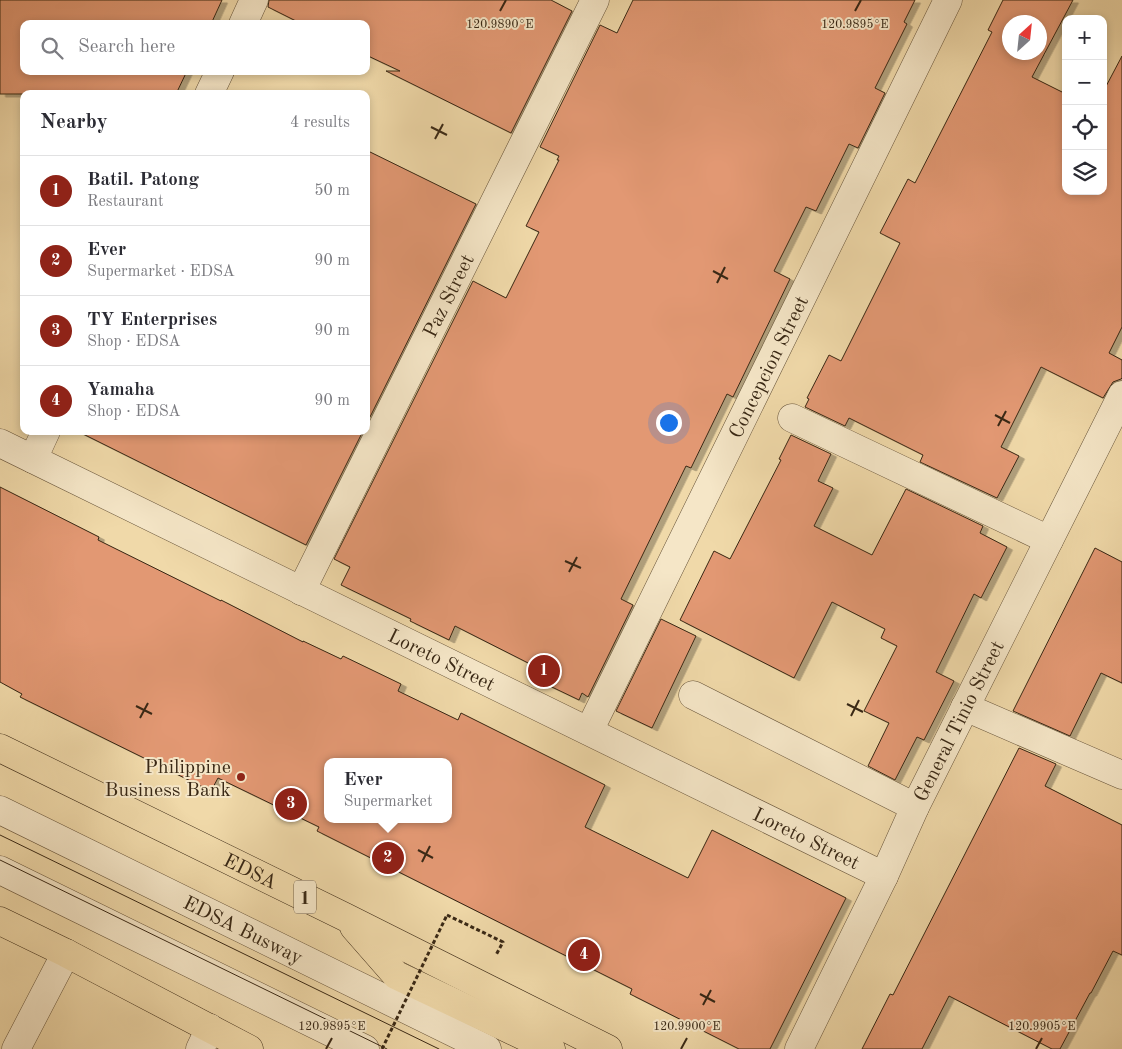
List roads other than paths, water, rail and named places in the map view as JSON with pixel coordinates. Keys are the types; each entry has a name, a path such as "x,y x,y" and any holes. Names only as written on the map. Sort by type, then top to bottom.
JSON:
{"highway":[{"name":"EDSA","path":"0,748 345,917 608,1049"},
{"path":"345,917 396,975 551,1049"},
{"path":"0,921 66,953 205,1039 249,1049"}],"street":[{"path":"245,20 254,0"},
{"name":"Paz Street","path":"301,591 595,0"},
{"name":"Concepcion Street","path":"589,732 948,0"},
{"path":"211,90 218,75"},
{"name":"General Tinio Street","path":"799,1049 884,876 914,807 1122,395"},
{"path":"792,418 1049,540"},
{"path":"32,459 44,435"},
{"name":"Loreto Street","path":"0,443 884,876"},
{"path":"693,695 914,807"},
{"path":"965,707 1122,775"},
{"name":"EDSA Busway","path":"0,810 487,1049"},
{"path":"0,870 365,1049"},
{"path":"16,1049 66,953"}],"tram line":[{"path":"0,835 439,1049"},
{"path":"0,860 387,1049"}],"place":[{"name":"Batil. Patong","path":"544,671"},
{"name":"Philippine Business Bank","path":"241,777"},
{"name":"TY Enterprises","path":"291,804"},
{"name":"Ever","path":"388,858"},
{"name":"Yamaha","path":"584,955"}]}
